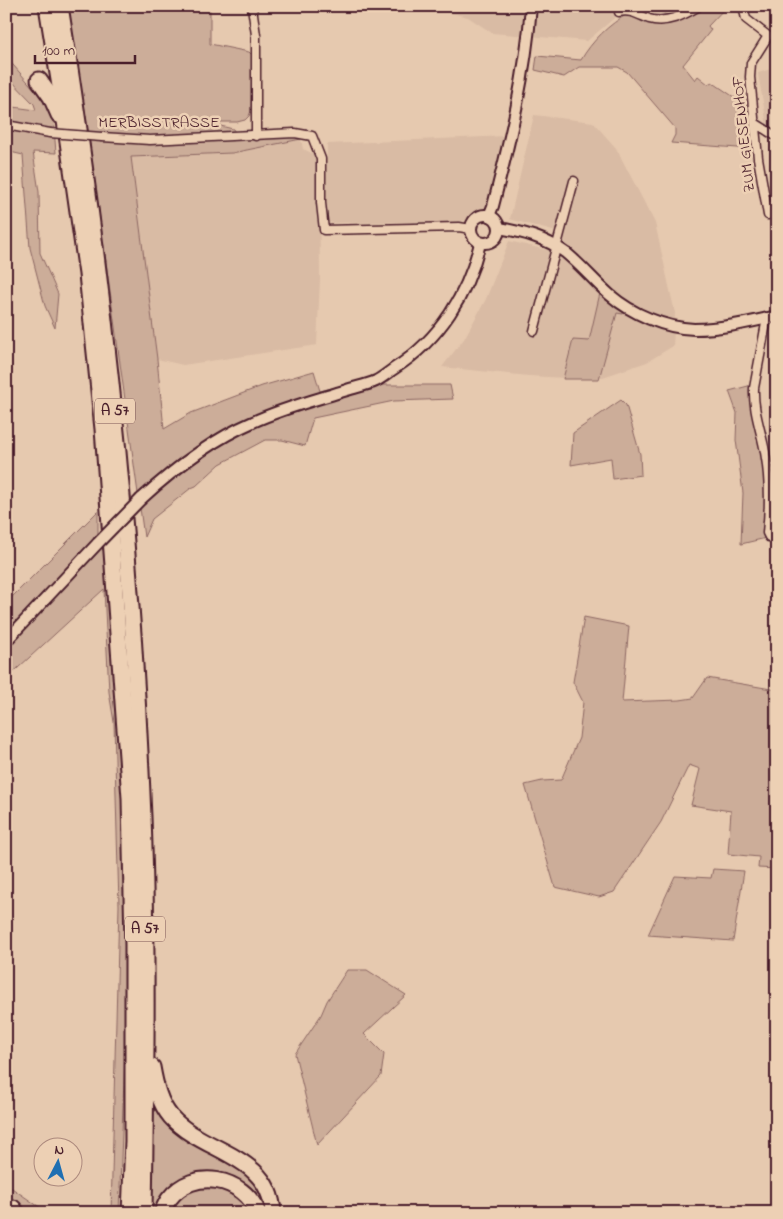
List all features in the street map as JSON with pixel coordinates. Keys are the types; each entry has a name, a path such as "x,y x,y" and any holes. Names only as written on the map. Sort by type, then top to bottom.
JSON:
{"highway":[{"name":"A 57","path":"47,6 87,274 102,420 130,798 133,954 133,1140 130,1213"},
{"name":"A 57","path":"60,6 91,205 116,425 128,552 143,819 146,1038 144,1213"},
{"path":"39,80 52,97 57,108 72,175"},
{"path":"146,1038 158,1094 171,1117 185,1130 236,1158 256,1172 272,1199 273,1213"},
{"path":"162,1213 169,1199 178,1190 202,1179 228,1182 240,1188 250,1198 258,1213"}],"street":[{"path":"489,216 514,122 531,6"},
{"path":"619,12 628,11 651,19 665,20 683,15 698,6"},
{"name":"ZUM GIESENHOF","path":"743,6 746,18 768,36 751,63 750,77 758,158 768,215"},
{"path":"252,7 256,43 256,136"},
{"path":"754,123 777,137"},
{"name":"MERBISSTRASSE","path":"6,126 50,133 150,140 295,133 312,136 321,158 320,203 324,230 460,227 471,229"},
{"path":"534,331 574,181"},
{"path":"489,216 496,220 499,228 496,239 486,243 480,243 473,237 471,229 477,218 489,216"},
{"path":"499,228 533,236 557,247 612,297 636,312 669,325 693,329 772,317 754,388 753,399 754,411 765,450 770,486 768,533 769,537 777,538"},
{"path":"6,642 141,499 179,466 208,446 252,422 305,402 377,380 403,363 421,348 440,329 456,305 466,285 480,243"}],"shaded area":[{"path":"68,6 210,6 210,44 249,52 252,55 251,111 245,120 237,122 204,122 233,129 236,134 299,136 301,139 232,153 131,157 164,429 191,413 262,386 314,371 320,391 344,385 450,385 453,399 394,401 313,418 305,446 282,440 265,440 220,464 196,486 152,519 144,537 86,117"},
{"path":"421,6 699,6 650,24 619,14 587,41 492,33 468,17"},
{"path":"654,6 690,6 676,14 668,15"},
{"path":"702,6 727,6 708,26 711,30 683,65 695,80 698,76 708,84 712,82 747,106 751,149 671,143 675,135 675,128 627,72 618,67 579,67 564,77 535,70 537,56 581,60 590,46 614,22 628,14 662,23"},
{"path":"6,57 42,98 53,115 56,153 33,152 39,192 40,253 58,294 55,328 45,306 30,248 23,155 6,151 6,106 36,110 34,104 6,75"},
{"path":"777,67 777,139 769,137 758,73"},
{"path":"534,115 593,122 616,148 655,223 675,313 673,346 647,362 603,377 565,378 442,367 464,339 486,299 509,241 551,251 556,232 510,219"},
{"path":"506,136 486,209 462,222 327,223 327,144"},
{"path":"301,139 303,149 316,155 319,164 320,279 317,345 183,365 157,359 131,157 232,153"},
{"path":"600,293 624,310 623,314 617,313 599,379 563,379 573,340 589,341"},
{"path":"752,385 767,481 766,538 741,544 743,493 736,440 737,413 729,391"},
{"path":"621,400 626,405 640,454 641,475 613,479 611,458 571,465 573,433"},
{"path":"98,511 98,543 112,563 129,944 119,1213 111,1213 119,906 114,722 109,692 104,589 6,679 6,603"},
{"path":"584,617 629,626 622,702 693,698 707,678 777,690 777,869 758,868 759,857 728,854 731,811 691,805 700,769 689,765 661,822 614,892 599,897 555,887 525,785 542,781 561,780 579,738 583,702 573,682"},
{"path":"713,869 744,871 733,941 648,935 675,876 711,878"},
{"path":"347,970 367,970 406,995 364,1034 384,1054 381,1076 317,1145 295,1054 321,1015 327,1001"},
{"path":"154,1092 157,1101 254,1176 269,1210 263,1213 255,1195 242,1184 217,1174 207,1173 156,1213 151,1213"},
{"path":"203,1183 232,1189 252,1213 168,1213 178,1196"},
{"path":"6,1184 48,1213 31,1213 28,1210 24,1213 6,1213"}]}
